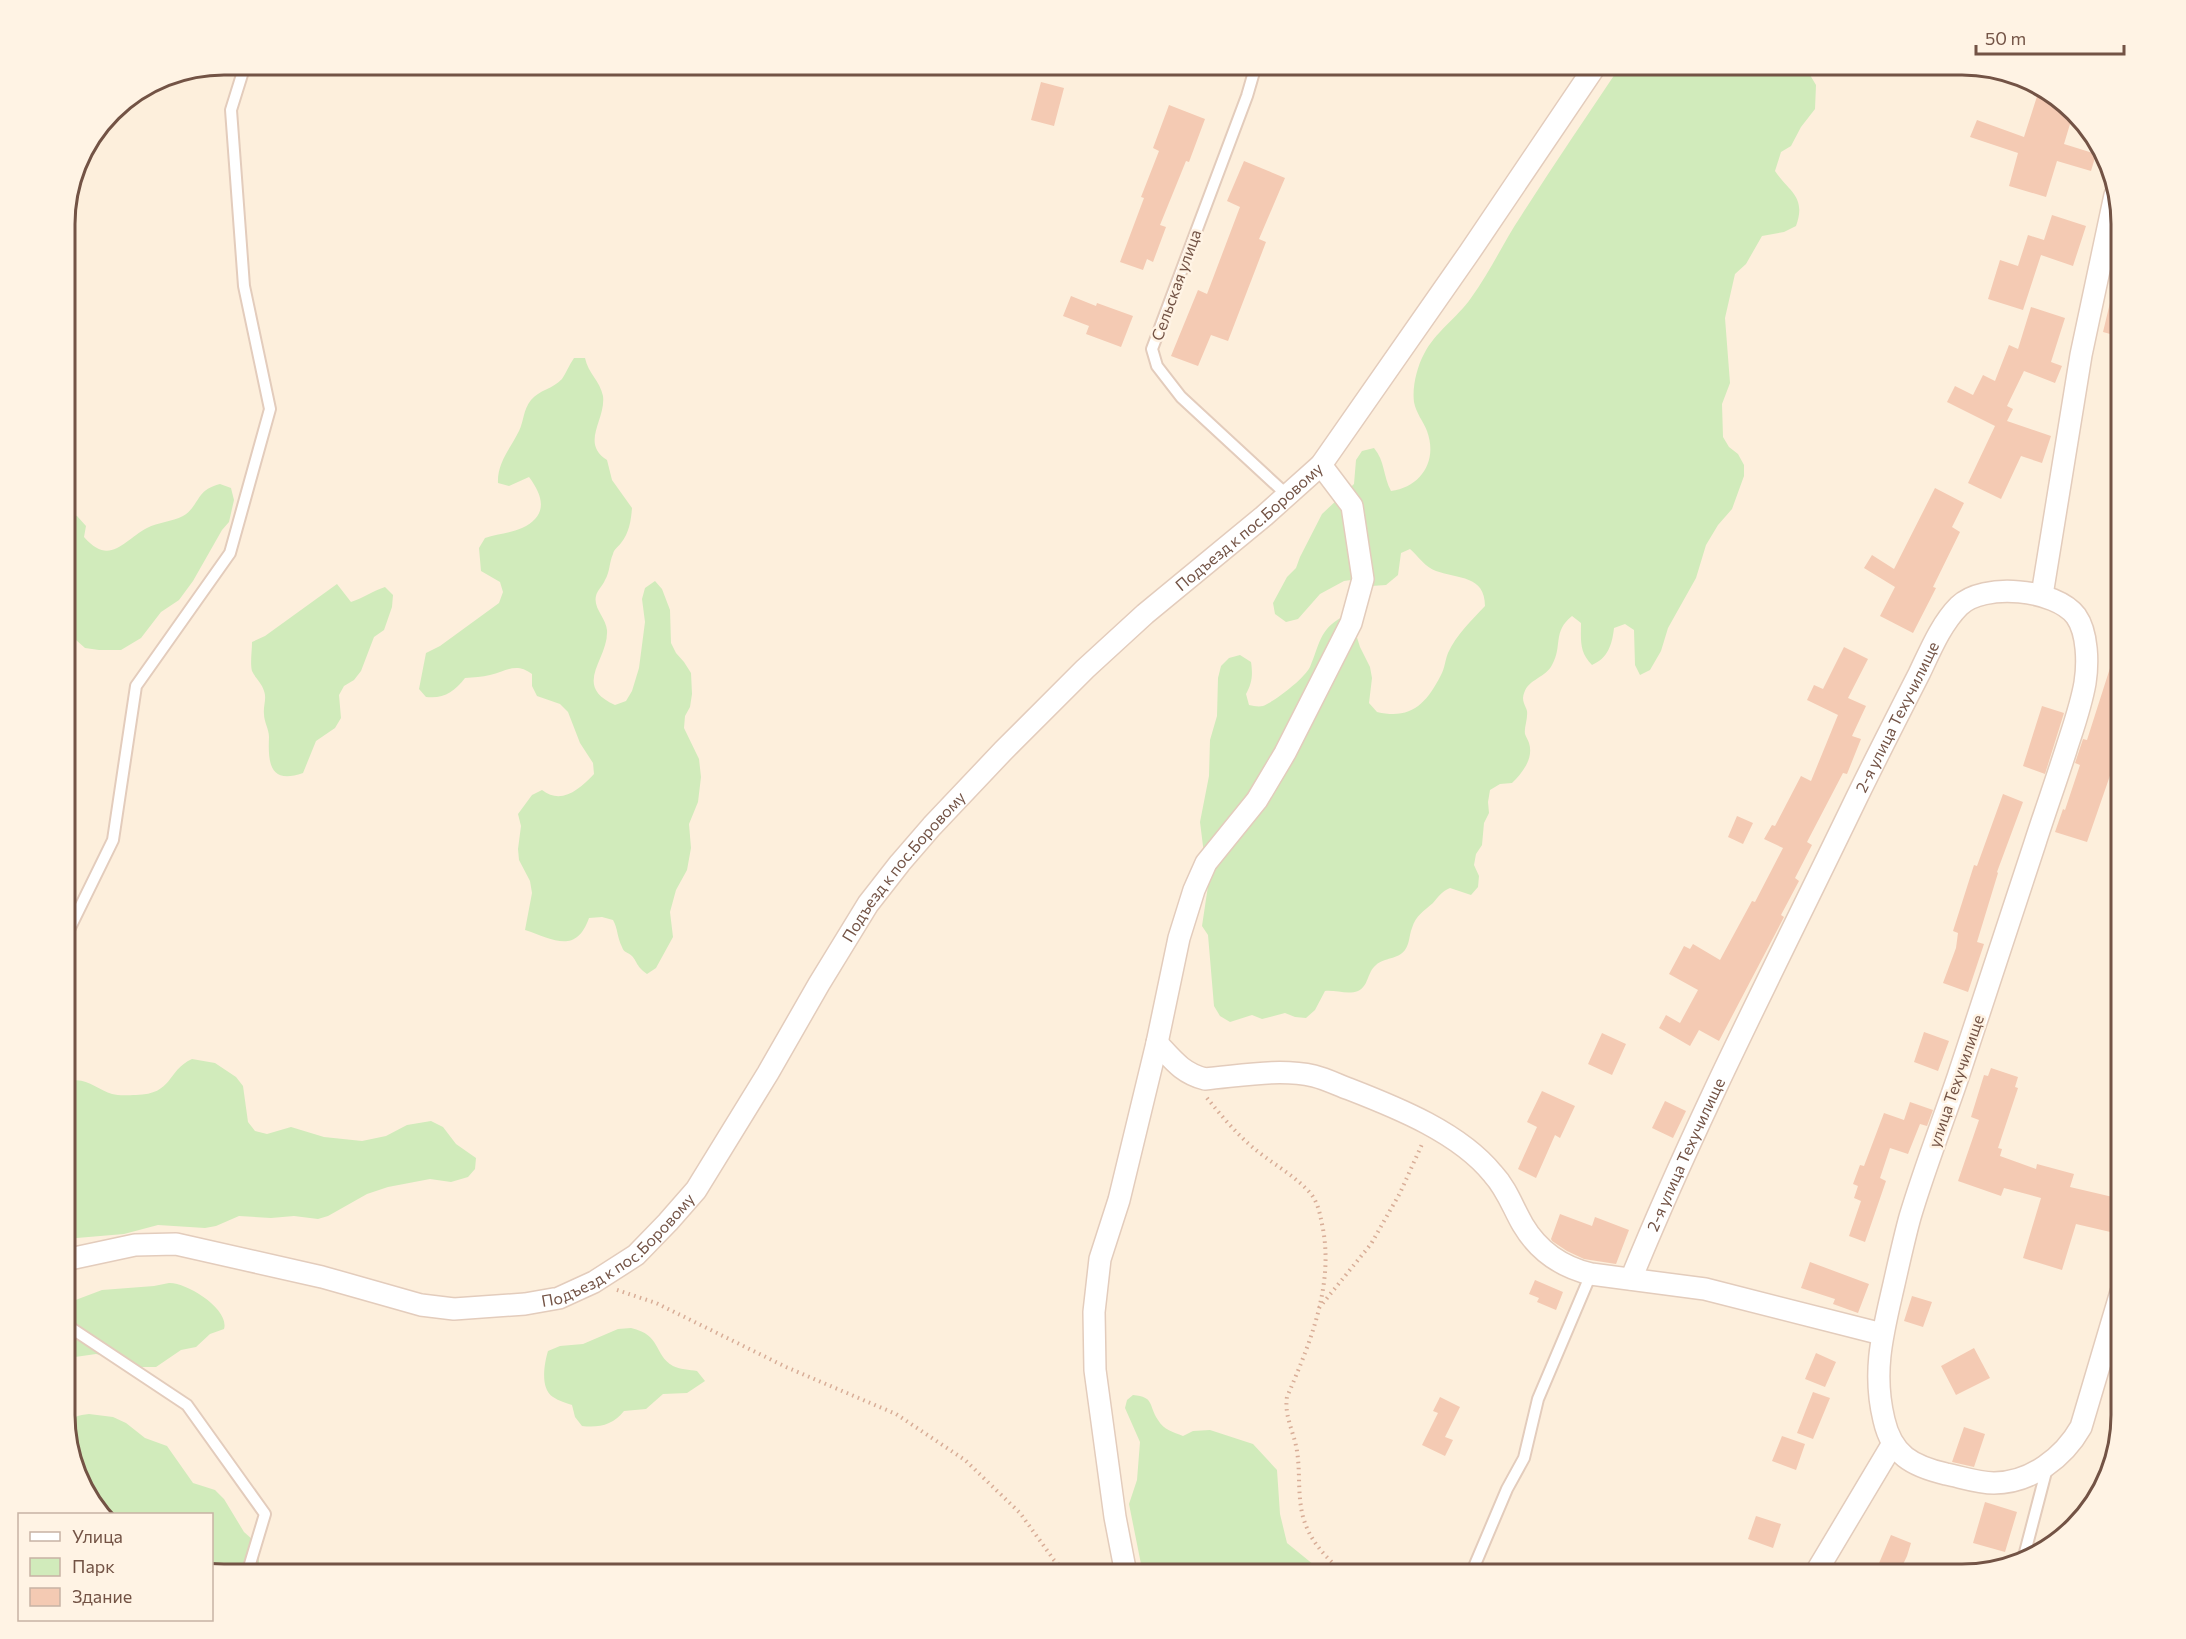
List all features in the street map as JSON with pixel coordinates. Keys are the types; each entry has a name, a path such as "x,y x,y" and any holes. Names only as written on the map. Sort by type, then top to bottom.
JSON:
{"street":[{"name":"Подъезд к пос.Боровому","path":"75,1258 135,1245 176,1244 322,1277 421,1305 454,1309 525,1304 559,1298 594,1282 636,1255 696,1190 868,904 932,825 1094,661 1145,614 1321,465 1469,253 1589,75"},
{"path":"2042,596 2081,354 2111,214"},
{"path":"1124,1564 1098,1400 1094,1312 1100,1259 1119,1200 1157,1043 1179,939 1194,890 1206,863 1257,800 1285,753 1351,623 1363,579 1352,506 1321,465"},
{"name":"2-я улица Техучилище","path":"1631,1279 1666,1194 1893,725 1945,625 1965,601 1981,593 2042,596"},
{"name":"улица Техучилище","path":"1892,1446 1884,1421 1877,1371 1882,1334 1910,1217 2057,777 2085,682 2085,646 2079,620 2063,604 2042,596"},
{"path":"1157,1043 1182,1070 1205,1079 1280,1072 1315,1076 1367,1096 1446,1133 1470,1150 1491,1171 1505,1188 1524,1227 1544,1251 1566,1266 1591,1274 1705,1289 1882,1334"},
{"path":"1822,1564 1892,1446 1917,1466 1963,1478 1996,1483 2026,1476 2048,1464 2074,1440 2082,1427 2111,1327"}],"lane":[{"path":"75,918 113,840 136,686 230,553 270,409 244,286 231,110 242,75"},
{"name":"Сельская улица","path":"1253,75 1152,349 1157,366 1181,397 1287,495"},
{"path":"1476,1564 1507,1489 1524,1458 1538,1399 1591,1274"},
{"path":"75,1331 187,1405 265,1514 251,1564"},
{"path":"2026,1550 2048,1464"}],"path":[{"path":"1182,1070 1230,1126 1313,1196 1324,1232 1327,1262 1325,1280 1314,1327 1287,1397 1285,1409 1297,1450 1301,1508 1305,1526 1313,1541 1333,1564"},
{"path":"1318,1308 1365,1252 1385,1221 1431,1126"},
{"path":"594,1282 656,1303 786,1367 896,1414 965,1460 1020,1513 1058,1564"}],"green space":[{"path":"1614,75 1810,75 1816,85 1815,109 1801,127 1791,146 1781,152 1775,171 1798,201 1799,216 1796,226 1784,232 1762,236 1746,264 1735,274 1725,318 1730,383 1722,404 1723,437 1729,447 1738,454 1744,465 1744,476 1732,509 1718,525 1706,545 1696,578 1668,628 1661,651 1650,670 1640,675 1635,665 1634,630 1625,624 1614,628 1608,650 1602,659 1592,665 1583,650 1581,623 1572,616 1562,628 1557,652 1549,670 1531,683 1525,692 1523,700 1527,714 1525,734 1530,749 1526,765 1512,783 1500,784 1490,790 1489,813 1484,823 1482,845 1476,854 1474,865 1479,876 1478,887 1471,895 1450,888 1442,893 1416,920 1405,950 1376,965 1362,989 1350,993 1325,991 1315,1010 1306,1018 1285,1013 1262,1019 1252,1015 1230,1022 1220,1016 1214,1006 1208,935 1202,926 1208,886 1200,822 1209,776 1210,740 1217,716 1218,678 1221,666 1229,658 1240,655 1251,662 1252,679 1246,694 1249,705 1263,706 1289,689 1307,672 1324,632 1342,617 1353,625 1370,667 1372,678 1369,703 1377,712 1399,714 1408,711 1423,702 1435,685 1455,640 1485,606 1484,596 1475,583 1432,569 1410,549 1401,553 1398,575 1386,585 1371,586 1358,579 1344,581 1320,594 1298,619 1286,622 1275,614 1273,603 1287,577 1296,568 1322,514 1354,484 1356,460 1362,451 1374,448 1380,458 1391,491 1411,484 1424,471 1428,462 1430,442 1415,406 1414,396 1421,359 1434,339 1478,288 1533,197"},
{"path":"574,358 585,358 603,396 595,446 607,460 612,480 632,508 628,531 614,551 607,577 596,596 596,605 607,630 603,652 595,671 595,689 602,697 615,705 626,701 632,691 639,668 645,622 642,599 645,588 655,581 662,589 670,610 671,643 691,673 692,694 684,728 699,759 701,777 698,802 689,824 691,848 687,870 676,890 670,912 673,937 656,968 647,974 623,949 613,920 602,917 589,918 584,930 577,937 563,941 525,930 532,893 530,881 519,860 521,826 518,814 532,795 542,790 556,796 570,794 594,774 593,763 580,743 568,712 560,704 537,696 532,686 532,674 516,668 487,676 465,678 453,691 443,696 426,697 419,689 426,653 440,646 499,603 503,592 500,582 481,571 479,548 485,538 518,530 530,523 540,512 541,506 538,492 529,477 509,486 498,483 500,469 519,431 528,404 538,394 562,379"},
{"path":"220,484 231,488 234,500 229,522 179,600 161,612 141,638 121,650 85,648 75,638 75,515 86,526 84,537 93,546 109,550 124,544 151,526 183,516 206,490"},
{"path":"337,584 351,602 385,587 393,595 392,607 384,630 374,637 361,671 354,680 344,686 339,695 341,718 335,728 316,741 303,773 283,776 273,769 270,763 269,734 264,717 265,694 262,685 252,671 252,642 265,636"},
{"path":"192,1059 215,1063 236,1077 243,1086 248,1122 255,1131 267,1134 291,1127 324,1137 362,1141 386,1136 407,1125 431,1121 443,1127 456,1144 476,1158 475,1169 468,1177 451,1182 430,1179 388,1187 367,1194 328,1216 318,1219 294,1216 271,1218 239,1216 205,1228 158,1225 124,1234 75,1238 75,1080 89,1083 115,1095 148,1094 164,1086 184,1064"},
{"path":"176,1284 205,1298 220,1313 224,1321 224,1329 210,1334 196,1347 181,1350 156,1367 131,1367 116,1364 96,1354 75,1357 75,1300 102,1290"},
{"path":"631,1328 648,1335 662,1356 673,1366 697,1371 705,1381 687,1393 663,1394 646,1409 624,1411 615,1420 605,1424 582,1426 575,1417 572,1405 553,1397 546,1388 544,1369 548,1351 560,1346 583,1344 618,1329"},
{"path":"1133,1395 1145,1398 1160,1423 1172,1432 1183,1436 1193,1431 1210,1430 1253,1444 1277,1470 1280,1514 1287,1543 1313,1564 1141,1564 1129,1504 1137,1480 1140,1442 1125,1408 1127,1400"},
{"path":"82,1415 113,1417 126,1423 145,1438 167,1446 193,1483 215,1490 224,1499 244,1532 253,1540 258,1551 259,1564 213,1564 213,1513 112,1513 90,1481 80,1454 75,1418"}],"building":[{"path":"1041,82 1064,88 1054,126 1031,120"},
{"path":"2037,95 2070,123 2064,144 2093,153 2095,157 2091,171 2057,161 2046,197 2009,186 2018,153 1970,137 1977,120 2024,137"},
{"path":"1169,105 1205,119 1189,162 1186,161 1160,225 1166,227 1153,262 1147,259 1143,270 1120,262 1159,151 1153,148"},
{"path":"1244,161 1285,178 1259,239 1266,242 1228,341 1211,335 1198,366 1171,356 1198,290 1207,294 1240,207 1227,201"},
{"path":"2052,215 2086,226 2073,266 2041,255 2023,310 1988,299 2000,260 2018,266 2028,235 2044,240"},
{"path":"1071,296 1096,306 1097,303 1133,316 1121,347 1086,334 1089,326 1063,316"},
{"path":"2111,299 2111,334 2103,332"},
{"path":"2031,307 2065,318 2051,362 2062,366 2055,383 2024,371 2007,406 2013,409 2007,421 2051,436 2042,463 2021,456 2001,499 1968,483 1995,426 1947,402 1955,386 1973,395 1983,375 1995,381 2009,345 2018,349"},
{"path":"1935,488 1964,503 1952,527 1960,532 1933,587 1936,588 1913,633 1880,616 1895,587 1864,568 1872,555 1894,569"},
{"path":"1844,647 1868,659 1848,698 1866,706 1852,736 1861,739 1847,774 1843,773 1807,842 1812,845 1795,878 1799,881 1781,915 1784,917 1719,1041 1699,1030 1690,1046 1659,1028 1666,1015 1680,1023 1698,990 1669,974 1684,946 1690,949 1693,944 1720,960 1752,901 1755,902 1783,848 1764,839 1772,825 1775,826 1801,776 1811,781 1838,715 1807,700 1814,685 1823,689"},
{"path":"2111,665 2111,773 2087,842 2055,832 2080,765 2075,763 2083,739 2087,740"},
{"path":"2042,706 2064,713 2045,774 2023,766"},
{"path":"2003,794 2023,802 1997,872 1977,942 1984,944 1968,992 1943,983 1956,948 1958,933 1953,931 1974,865 1977,866"},
{"path":"1737,816 1753,823 1743,844 1728,837"},
{"path":"1924,1032 1949,1041 1938,1071 1914,1062"},
{"path":"1602,1033 1626,1044 1612,1075 1588,1064"},
{"path":"1991,1068 2018,1077 2015,1087 2018,1088 1998,1148 2002,1149 2000,1156 2036,1169 2037,1164 2074,1174 2070,1187 2111,1197 2111,1232 2076,1224 2062,1270 2023,1258 2041,1198 2004,1188 2001,1196 1958,1181 1979,1120 1971,1117 1984,1075 1988,1076"},
{"path":"1542,1091 1575,1106 1560,1138 1555,1135 1536,1178 1518,1169 1537,1127 1527,1122"},
{"path":"1665,1101 1686,1111 1673,1138 1652,1128"},
{"path":"1910,1102 1933,1110 1927,1126 1920,1124 1908,1154 1890,1148 1880,1178 1886,1181 1865,1242 1849,1236 1861,1201 1854,1198 1858,1186 1853,1184 1860,1165 1864,1166 1884,1113 1904,1120"},
{"path":"1560,1214 1592,1226 1595,1217 1629,1230 1616,1264 1584,1259 1552,1241"},
{"path":"1810,1262 1869,1284 1858,1313 1833,1304 1835,1299 1801,1288"},
{"path":"1535,1280 1563,1292 1556,1310 1537,1302 1539,1298 1529,1294"},
{"path":"1912,1296 1932,1302 1923,1327 1904,1321"},
{"path":"1974,1348 1990,1378 1956,1395 1941,1366"},
{"path":"1816,1353 1836,1362 1825,1387 1805,1379"},
{"path":"1813,1392 1830,1398 1813,1439 1797,1433"},
{"path":"1440,1397 1460,1407 1445,1437 1453,1440 1445,1456 1422,1445 1438,1413 1433,1411"},
{"path":"1964,1427 1985,1434 1974,1467 1952,1462"},
{"path":"1782,1436 1805,1444 1796,1470 1772,1461"},
{"path":"1985,1502 2017,1512 2005,1552 1973,1543"},
{"path":"1756,1516 1781,1524 1773,1548 1748,1539"},
{"path":"1891,1535 1911,1543 1903,1564 1879,1564"}]}
